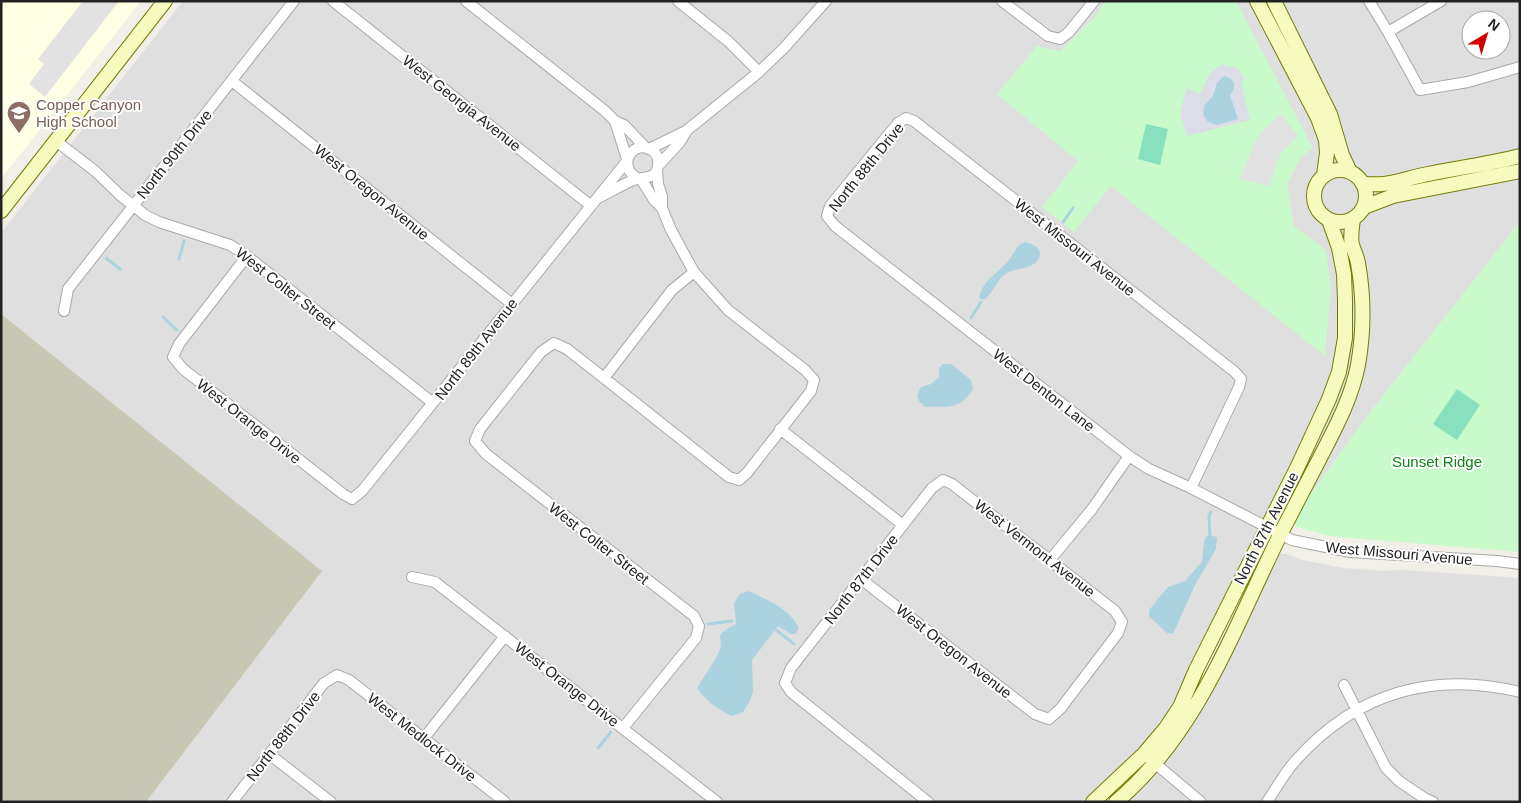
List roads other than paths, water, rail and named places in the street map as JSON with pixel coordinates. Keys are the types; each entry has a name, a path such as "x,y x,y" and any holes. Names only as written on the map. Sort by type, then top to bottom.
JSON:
{"street":[{"path":"1,211 166,1"},
{"name":"North 90th Drive","path":"64,311 68,289 294,1"},
{"name":"West Georgia Avenue","path":"333,1 590,205"},
{"path":"466,1 605,111 615,121 624,126 656,154 658,158 657,168 662,208 671,230 694,272 728,310 805,370 814,380 811,391 747,473 738,480 729,477 604,378 672,290 694,272"},
{"path":"678,1 729,42 759,72"},
{"path":"627,160 631,152 636,149 647,148 686,131 759,72 784,48 826,1"},
{"path":"1002,1 1048,36 1060,39 1069,32 1094,1"},
{"path":"1257,1 1318,118 1326,140 1327,153 1324,175"},
{"path":"1274,1 1327,107 1342,155 1350,172"},
{"path":"1369,1 1420,90 1468,82 1520,68"},
{"path":"1388,32 1441,1"},
{"name":"West Oregon Avenue","path":"232,81 512,304"},
{"name":"North 88th Drive","path":"827,216 830,206 898,123 906,118"},
{"name":"West Missouri Avenue","path":"906,118 914,121 1235,372 1241,379 1239,387 1191,488"},
{"path":"615,121 629,172 639,178 662,208"},
{"path":"639,178 652,176 680,142 686,131"},
{"name":"West Colter Street","path":"56,142 95,171 145,215 159,222 230,244 433,403"},
{"path":"1362,183 1390,184 1425,174 1520,156"},
{"name":"North 89th Avenue","path":"352,499 362,491 627,160"},
{"path":"1337,170 1350,172 1357,176 1366,191 1364,207 1353,219 1345,222 1328,220 1317,210 1313,197 1316,184 1324,175 1337,170"},
{"path":"1364,207 1393,196 1520,170"},
{"name":"North 89th Avenue","path":"599,197 639,178"},
{"name":"West Denton Lane","path":"827,216 842,232 1129,456 1149,469 1191,488 1280,534"},
{"name":"North 87th Avenue","path":"1093,802 1149,759 1180,730 1203,693 1232,637 1280,534 1333,432 1349,396 1357,367 1362,337 1363,308 1358,262 1352,244 1353,219"},
{"name":"North 87th Avenue","path":"1116,802 1131,789 1180,707 1196,670 1329,399 1339,372 1345,338 1344,274 1339,248 1328,220"},
{"name":"West Orange Drive","path":"247,256 179,344 173,357 183,369 343,494 352,499"},
{"name":"West Colter Street","path":"604,378 566,349 554,343 541,352 480,429 475,441 486,454 694,616 699,626 696,638 623,728"},
{"path":"780,429 903,525"},
{"path":"1050,560 1092,509 1129,456"},
{"name":"North 87th Drive","path":"925,801 791,692 786,683 791,668 932,488 942,480"},
{"name":"West Vermont Avenue","path":"942,480 952,484 1115,611 1122,622 1118,633 1061,708 1049,719"},
{"name":"West Missouri Avenue","path":"1280,534 1312,546 1350,552 1520,564"},
{"name":"West Orange Drive","path":"412,577 435,582 717,802"},
{"name":"West Oregon Avenue","path":"861,579 1035,714 1049,719"},
{"path":"424,738 505,636"},
{"name":"North 88th Drive","path":"232,802 324,682 337,675"},
{"name":"West Medlock Drive","path":"337,675 349,680 505,802"},
{"path":"1267,802 1297,758 1330,728 1357,710 1400,691 1419,687 1472,684 1520,692"},
{"path":"1344,685 1386,768 1399,781 1433,802"},
{"path":"269,754 331,802"},
{"path":"1149,759 1201,802"}],"water":[{"path":"1224,76 1231,79 1234,83 1234,89 1230,95 1238,119 1217,125 1208,122 1203,115 1204,106 1213,96 1217,83"},
{"path":"1025,242 1035,246 1040,251 1035,263 1007,273 984,300 979,298 987,281 1005,265 1018,247"},
{"path":"942,364 951,364 959,370 971,380 973,389 958,404 947,407 925,407 919,401 917,395 921,387 931,384 939,377 939,369"},
{"path":"1207,536 1217,538 1216,549 1196,583 1173,634 1167,633 1149,616 1149,610 1168,587 1185,581 1202,562 1204,541"},
{"path":"748,591 784,610 799,628 795,634 791,634 778,626 752,660 753,692 750,701 743,712 732,716 713,705 697,688 721,647 720,635 736,624 734,603 740,594"}],"waterway":[{"path":"1063,222 1073,208"},
{"path":"179,259 184,241"},
{"path":"106,258 120,269"},
{"path":"971,318 981,302"},
{"path":"163,317 177,330"},
{"path":"1210,538 1209,516 1211,512"},
{"path":"708,624 732,621"},
{"path":"776,630 794,644"},
{"path":"598,748 611,732"}],"place":[{"name":"Copper Canyon High School","path":"19,134"}],"park label":[{"name":"Sunset Ridge","path":"1437,461"}]}
